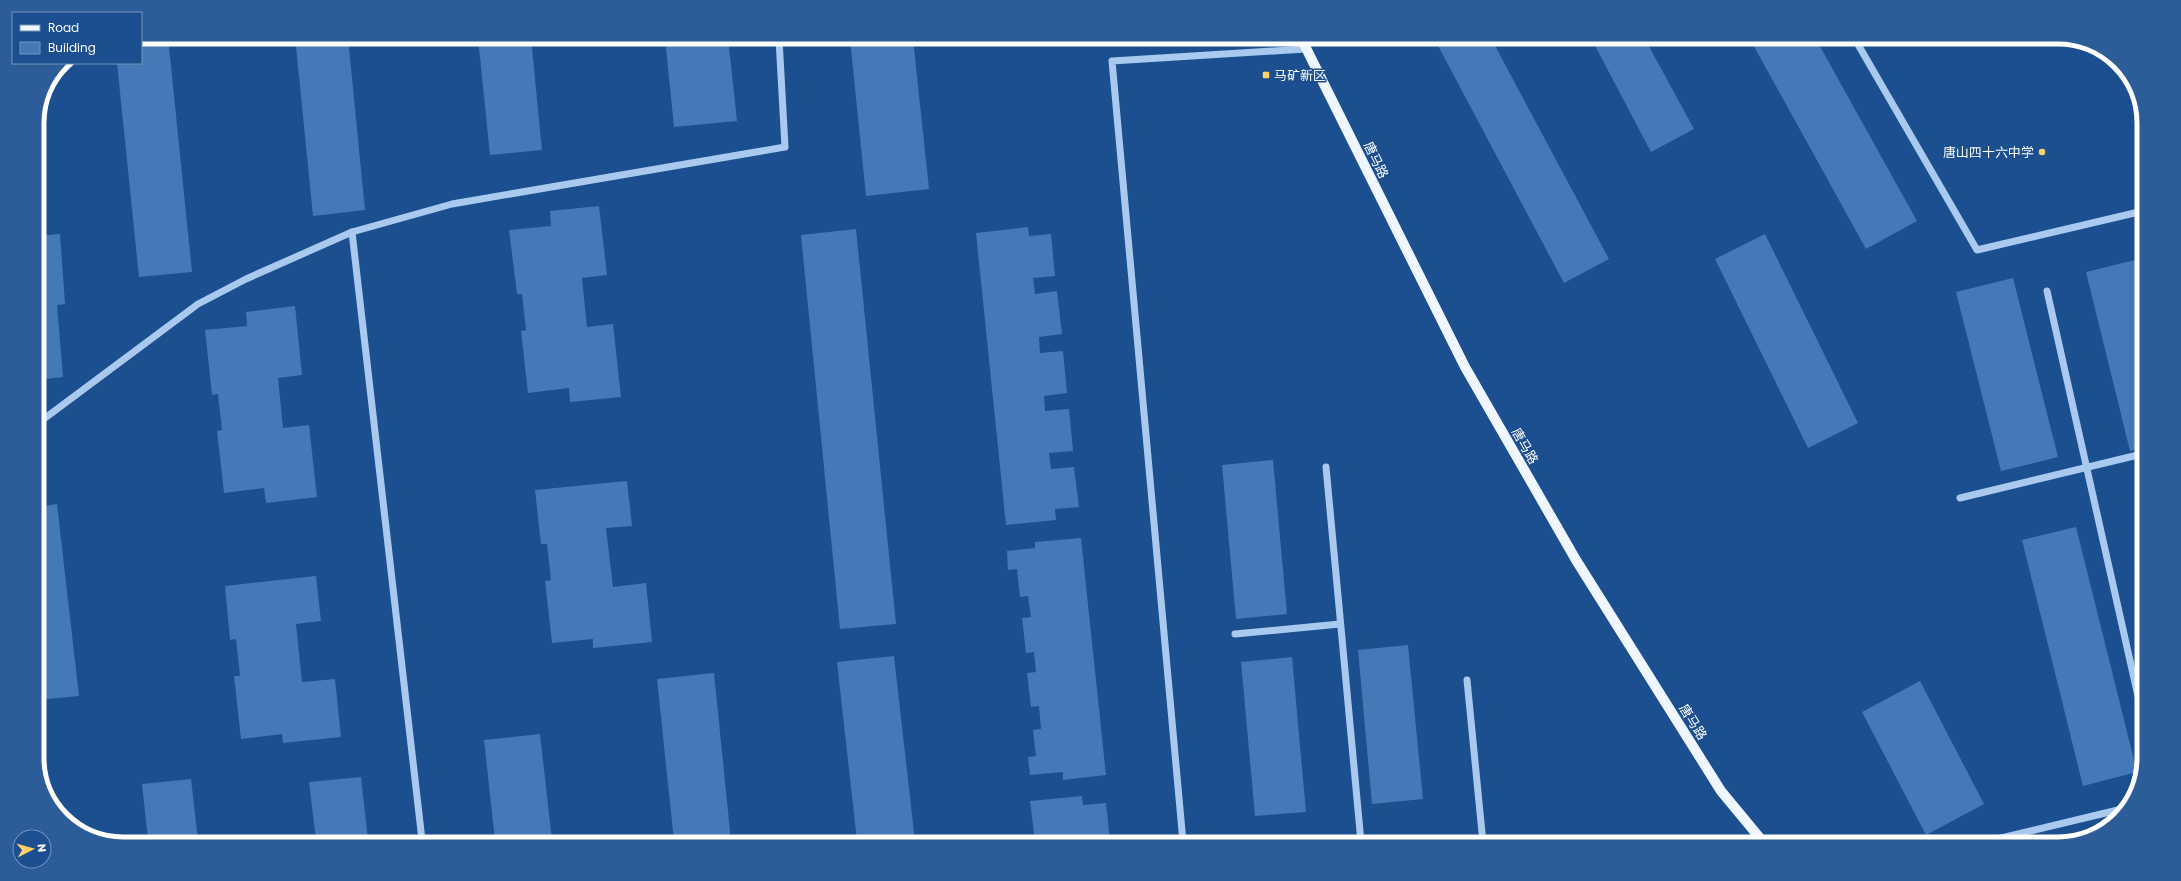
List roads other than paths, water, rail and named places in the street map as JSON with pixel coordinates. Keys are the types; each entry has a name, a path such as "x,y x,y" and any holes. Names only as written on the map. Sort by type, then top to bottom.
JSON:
{"main road":[{"name":"唐马路","path":"1304,44 1465,367 1564,540 1721,791 1759,837"}],"street":[{"path":"44,419 198,304 246,279 352,232 452,204 785,147 779,44"},
{"path":"1183,837 1112,61 1304,44"},
{"path":"1858,44 1977,250 2137,212"},
{"path":"352,232 422,837"},
{"path":"2047,291 2137,692"},
{"path":"1960,498 2137,455"},
{"path":"1326,467 1361,837"},
{"path":"1235,634 1340,624"},
{"path":"1467,680 1482,837"},
{"path":"2005,837 2117,810"}],"place":[{"name":"马矿新区","path":"1266,75"},
{"name":"唐山四十六中学","path":"2042,152"}]}
